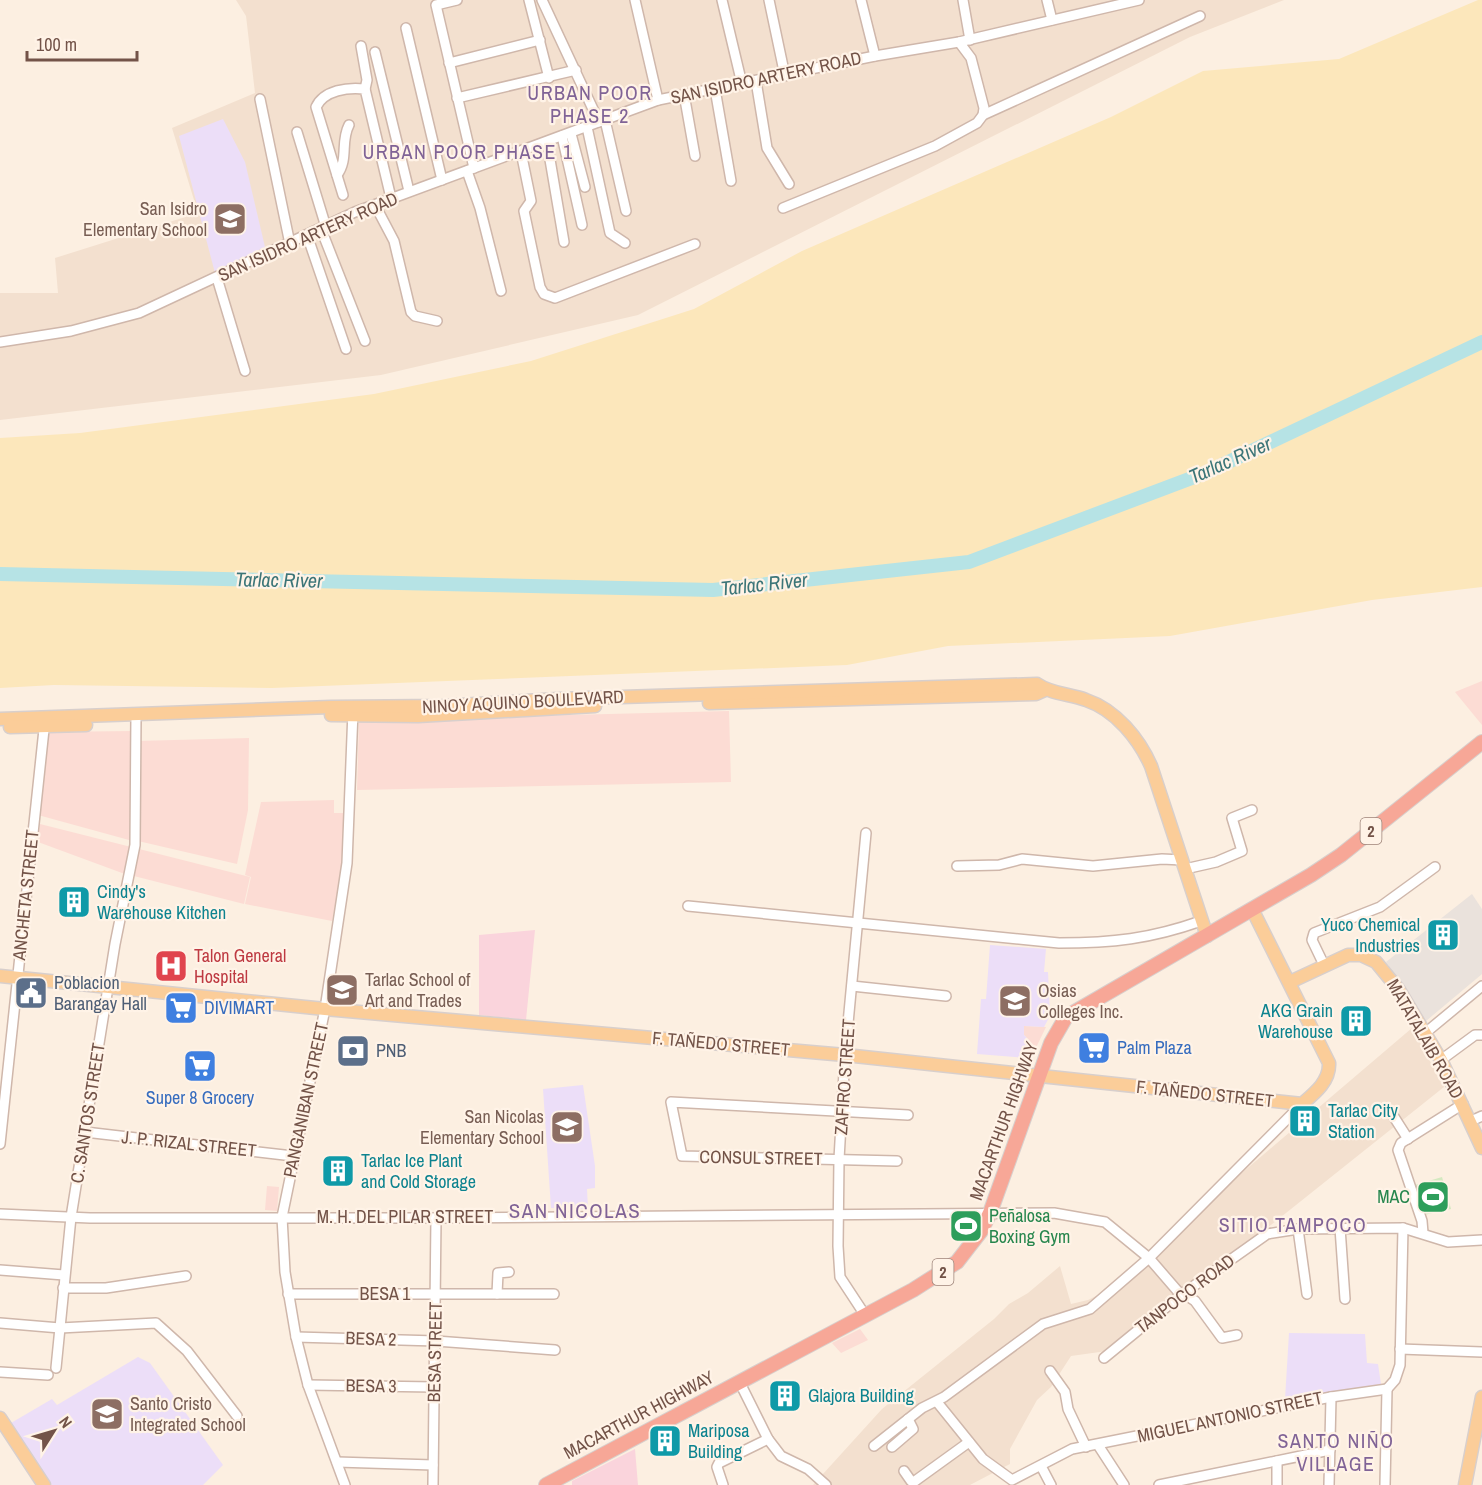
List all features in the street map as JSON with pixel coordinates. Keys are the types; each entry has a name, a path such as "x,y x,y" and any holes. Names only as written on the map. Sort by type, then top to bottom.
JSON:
{"highway":[{"name":"MACARTHUR HIGHWAY","path":"546,1485 937,1276 957,1262 972,1245 990,1214 1051,1043 1059,1026 1069,1015 1207,936 1341,855 1482,742"}],"main road":[{"name":"NINOY AQUINO BOULEVARD","path":"0,727 44,722 353,711 558,699 1037,684 1045,690 1087,700 1103,709 1126,727 1142,747 1152,766 1207,936"},
{"name":"NINOY AQUINO BOULEVARD","path":"0,719 44,722"},
{"path":"1252,909 1290,982 1329,1066 1323,1083 1302,1104"},
{"name":"MATATALAIB ROAD","path":"1290,982 1324,965 1354,954 1376,962 1399,990 1441,1060 1463,1104 1476,1118 1482,1149"},
{"name":"F. TAÑEDO STREET","path":"0,976 325,1009 845,1055 1039,1078 1302,1104"},
{"path":"1465,1485 1478,1442 1482,1397"},
{"path":"0,1418 44,1485"}],"street":[{"path":"455,0 436,3 471,170 501,291"},
{"path":"529,0 549,78"},
{"path":"543,0 602,121 626,211"},
{"path":"635,0 658,100"},
{"path":"722,0 742,84"},
{"path":"769,0 785,76"},
{"path":"861,0 875,56"},
{"path":"963,0 970,40"},
{"path":"1047,0 1052,20"},
{"name":"SAN ISIDRO ARTERY ROAD","path":"0,342 122,319 391,198 658,100 875,56 970,40 1139,0"},
{"path":"783,208 935,146 971,127 983,115 1200,16"},
{"path":"406,28 442,180"},
{"path":"449,63 540,40"},
{"path":"959,42 971,58 975,70 984,108 983,115"},
{"path":"361,46 366,75 365,89 391,198"},
{"path":"375,52 409,191"},
{"path":"457,98 576,70"},
{"path":"756,81 767,148 789,184"},
{"path":"343,195 316,107 318,102 332,92 351,88 365,89"},
{"path":"715,89 732,182"},
{"path":"684,94 695,156"},
{"path":"260,99 290,244"},
{"path":"337,175 345,159 345,135 348,125"},
{"path":"587,127 610,233 626,243"},
{"path":"297,132 324,228 365,341"},
{"path":"567,135 585,187"},
{"path":"567,135 582,225"},
{"path":"547,142 564,242"},
{"path":"520,152 531,201 524,211 540,287 548,296 555,298 695,244"},
{"path":"375,205 394,241 411,312 415,316 437,321"},
{"path":"307,235 346,348"},
{"path":"217,278 245,371"},
{"name":"PANGANIBAN STREET","path":"345,1485 308,1385 296,1337 288,1294 282,1217 325,1009 347,863 353,711"},
{"name":"C. SANTOS STREET","path":"56,1368 71,1217 108,986 136,838 136,719"},
{"name":"ANCHETA STREET","path":"0,1144 1,1117 18,978 44,722"},
{"path":"957,866 999,865 1022,859 1093,866 1162,859 1184,865 1216,861 1242,851 1232,818 1252,810"},
{"name":"ZAFIRO STREET","path":"865,1315 840,1277 838,1159 845,1055 866,833"},
{"path":"1324,965 1311,937 1314,933 1380,907 1435,867"},
{"path":"688,906 1059,943 1098,943 1157,936 1201,921"},
{"path":"852,986 946,996"},
{"path":"1424,1034 1482,986"},
{"path":"1441,1060 1475,1035 1482,1035"},
{"name":"CONSUL STREET","path":"842,1110 671,1101 682,1156 897,1161"},
{"path":"874,1446 922,1408 937,1401 1043,1324 1086,1312 1149,1258 1302,1104"},
{"path":"1423,1233 1419,1211 1398,1150 1408,1139 1463,1104"},
{"path":"842,1110 908,1114"},
{"path":"1394,1117 1408,1139"},
{"name":"J. P. RIZAL STREET","path":"85,1132 294,1156"},
{"name":"M. H. DEL PILAR STREET","path":"0,1214 71,1217 436,1218 1054,1213 1099,1220 1115,1228 1149,1258 1182,1294 1195,1301 1222,1338 1237,1335"},
{"name":"BESA STREET","path":"433,1485 436,1218"},
{"path":"1340,1228 1345,1299"},
{"path":"1385,1485 1387,1389 1399,1372 1402,1228"},
{"name":"TANPOCO ROAD","path":"1104,1358 1182,1294 1262,1237 1298,1229 1402,1228 1448,1242 1482,1240"},
{"path":"1298,1229 1308,1293"},
{"path":"0,1270 64,1275"},
{"path":"497,1294 498,1274 509,1272"},
{"path":"63,1288 95,1289 186,1276"},
{"name":"BESA 1","path":"288,1294 554,1294"},
{"path":"0,1323 60,1328 156,1323 187,1351 237,1416"},
{"name":"BESA 2","path":"296,1337 436,1341 555,1350"},
{"path":"1400,1349 1482,1352"},
{"path":"1050,1371 1065,1392 1068,1409 1086,1447"},
{"path":"0,1372 48,1375"},
{"path":"739,1382 768,1439 781,1456 808,1469 826,1485"},
{"name":"BESA 3","path":"308,1385 434,1387"},
{"name":"MIGUEL ANTONIO STREET","path":"1041,1466 1072,1449 1331,1397 1387,1389"},
{"path":"1329,1485 1331,1397"},
{"path":"937,1401 983,1459 1012,1480 1041,1466 1051,1485"},
{"path":"892,1447 914,1429 908,1419"},
{"path":"723,1485 717,1467 719,1463 768,1439"},
{"path":"904,1471 911,1481 915,1481 969,1442"},
{"path":"1098,1445 1124,1485"},
{"path":"1159,1485 1330,1450"},
{"path":"1276,1485 1277,1461"},
{"path":"337,1462 433,1466"}],"shaded area":[{"path":"236,0 1284,0 1190,37 638,315 381,375 0,420 0,293 58,293 55,258 198,213 172,128 255,93 246,16"},
{"name":"San Isidro Elementary School","path":"223,119 245,162 265,247 215,273 179,136"},
{"path":"1482,681 1482,725 1455,692"},
{"path":"729,711 731,782 357,790 359,720"},
{"path":"133,731 129,840 38,815 47,732"},
{"path":"249,738 248,810 237,864 138,841 137,741"},
{"path":"334,800 334,813 344,813 341,875 332,921 245,904 251,877 245,875 261,802"},
{"path":"40,824 250,877 244,904 122,873 38,842"},
{"path":"1472,894 1482,909 1482,974 1426,1021 1386,962"},
{"path":"535,930 526,1020 479,1015 479,935"},
{"name":"Osias Colleges Inc.","path":"990,945 1046,949 1044,972 1048,972 1050,1016 1044,1027 1024,1026 1024,1035 1027,1038 1026,1058 977,1054 981,999 986,999"},
{"path":"1024,1026 1046,1027 1030,1060 1026,1058 1027,1038 1024,1035"},
{"path":"1412,1028 1444,1087 1114,1350 1071,1356 1051,1387 1037,1400 1010,1449 1010,1464 970,1485 813,1485 882,1409 994,1319 1009,1304 1028,1293 1060,1266 1071,1304 1100,1294"},
{"name":"San Nicolas Elementary School","path":"583,1085 595,1166 595,1188 587,1189 588,1209 551,1208 543,1089"},
{"path":"267,1186 279,1187 277,1211 265,1210"},
{"path":"860,1329 868,1340 841,1353 832,1343"},
{"path":"1289,1333 1365,1334 1367,1363 1378,1364 1381,1384 1285,1399"},
{"name":"Santo Cristo Integrated School","path":"138,1357 150,1363 223,1465 203,1485 52,1485 11,1423 52,1399 57,1405"},
{"path":"635,1449 638,1485 572,1485 572,1481"}],"green space":[{"name":"MAC","path":"1442,1177 1451,1209 1424,1215 1415,1185"}],"sand":[{"path":"1482,0 1482,587 1372,600 1170,636 948,646 847,665 272,688 54,685 0,688 0,438 80,433 374,394 531,361 694,309 802,251 1111,117 1203,71 1339,59"}],"waterway":[{"name":"Tarlac River","path":"0,574 713,590 969,562 1205,473 1482,342"}],"place":[{"name":"San Isidro Elementary School","path":"230,219"},
{"name":"Cindy's Warehouse Kitchen","path":"74,902"},
{"name":"Yuco Chemical Industries","path":"1443,935"},
{"name":"Talon General Hospital","path":"171,966"},
{"name":"Tarlac School of Art and Trades","path":"342,990"},
{"name":"Poblacion Barangay Hall","path":"31,993"},
{"name":"Osias Colleges Inc.","path":"1015,1001"},
{"name":"DIVIMART","path":"181,1008"},
{"name":"AKG Grain Warehouse","path":"1356,1021"},
{"name":"Palm Plaza","path":"1094,1048"},
{"name":"PNB","path":"353,1051"},
{"name":"Super 8 Grocery","path":"200,1066"},
{"name":"Tarlac City Station","path":"1305,1121"},
{"name":"San Nicolas Elementary School","path":"567,1127"},
{"name":"Tarlac Ice Plant and Cold Storage","path":"338,1171"},
{"name":"MAC","path":"1433,1197"},
{"name":"Peñalosa Boxing Gym","path":"966,1226"},
{"name":"Glajora Building","path":"785,1396"},
{"name":"Santo Cristo Integrated School","path":"107,1414"},
{"name":"Mariposa Building","path":"665,1441"}],"district":[{"name":"URBAN POOR PHASE 2","path":"590,104"},
{"name":"URBAN POOR PHASE 1","path":"468,152"},
{"name":"SAN NICOLAS","path":"575,1211"},
{"name":"SITIO TAMPOCO","path":"1293,1225"},
{"name":"SANTO NIÑO VILLAGE","path":"1336,1452"}]}
